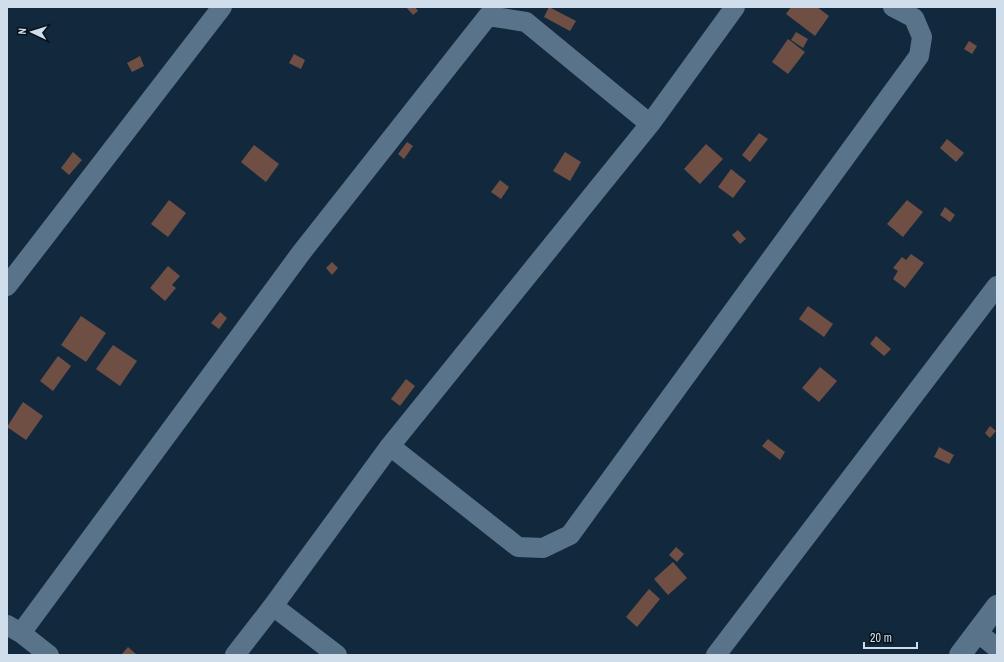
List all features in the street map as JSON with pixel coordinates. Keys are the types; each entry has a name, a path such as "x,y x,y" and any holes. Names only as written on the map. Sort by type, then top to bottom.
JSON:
{"street":[{"path":"7,286 222,7"},
{"path":"235,655 273,606 390,446 650,124 735,7"},
{"path":"390,446 518,547 543,548 570,535 919,56 922,37 914,18 893,7"},
{"path":"49,655 14,629 301,253 488,16 526,22 650,124"},
{"path":"716,655 997,286"},
{"path":"273,606 337,655"},
{"path":"960,655 997,606"},
{"path":"977,632 997,648"}],"building":[{"path":"406,7 415,7 418,11 413,15"},
{"path":"549,7 576,21 570,31 544,17"},
{"path":"791,7 817,7 829,16 815,36 786,14"},
{"path":"796,32 808,39 803,48 791,40"},
{"path":"788,39 805,52 788,74 772,62"},
{"path":"969,41 977,46 972,54 964,49"},
{"path":"294,54 305,60 301,69 289,63"},
{"path":"140,56 144,66 132,72 127,63"},
{"path":"759,133 768,139 750,162 742,155"},
{"path":"947,139 964,153 956,162 940,148"},
{"path":"407,142 413,146 404,159 398,154"},
{"path":"706,144 723,159 700,184 684,169"},
{"path":"254,145 279,164 266,182 241,162"},
{"path":"73,152 82,160 69,175 61,168"},
{"path":"565,152 581,162 570,181 553,171"},
{"path":"731,169 746,181 733,198 718,187"},
{"path":"500,180 509,187 501,199 491,192"},
{"path":"169,200 186,213 168,237 151,224"},
{"path":"907,200 923,212 903,237 887,224"},
{"path":"945,207 955,215 950,222 940,215"},
{"path":"738,230 746,239 740,244 732,235"},
{"path":"911,254 924,263 905,288 893,279 898,271 893,268 902,257 906,260"},
{"path":"332,262 338,268 332,275 326,268"},
{"path":"168,266 180,276 172,285 176,288 165,301 150,288"},
{"path":"808,306 833,324 824,337 799,319"},
{"path":"220,312 227,318 219,329 211,323"},
{"path":"81,316 106,333 86,362 61,345"},
{"path":"876,336 891,349 884,356 870,344"},
{"path":"113,345 137,361 120,386 96,369"},
{"path":"58,356 71,366 53,391 40,381"},
{"path":"820,367 837,381 819,402 802,388"},
{"path":"406,379 415,386 400,406 391,399"},
{"path":"23,402 43,416 26,440 7,427"},
{"path":"990,426 996,431 990,438 985,433"},
{"path":"768,439 785,452 780,460 762,446"},
{"path":"939,447 954,455 949,464 934,457"},
{"path":"676,547 684,554 677,562 669,555"},
{"path":"673,562 687,578 668,595 654,579"},
{"path":"649,589 660,599 637,627 626,617"},
{"path":"128,647 137,655 121,655"}]}
